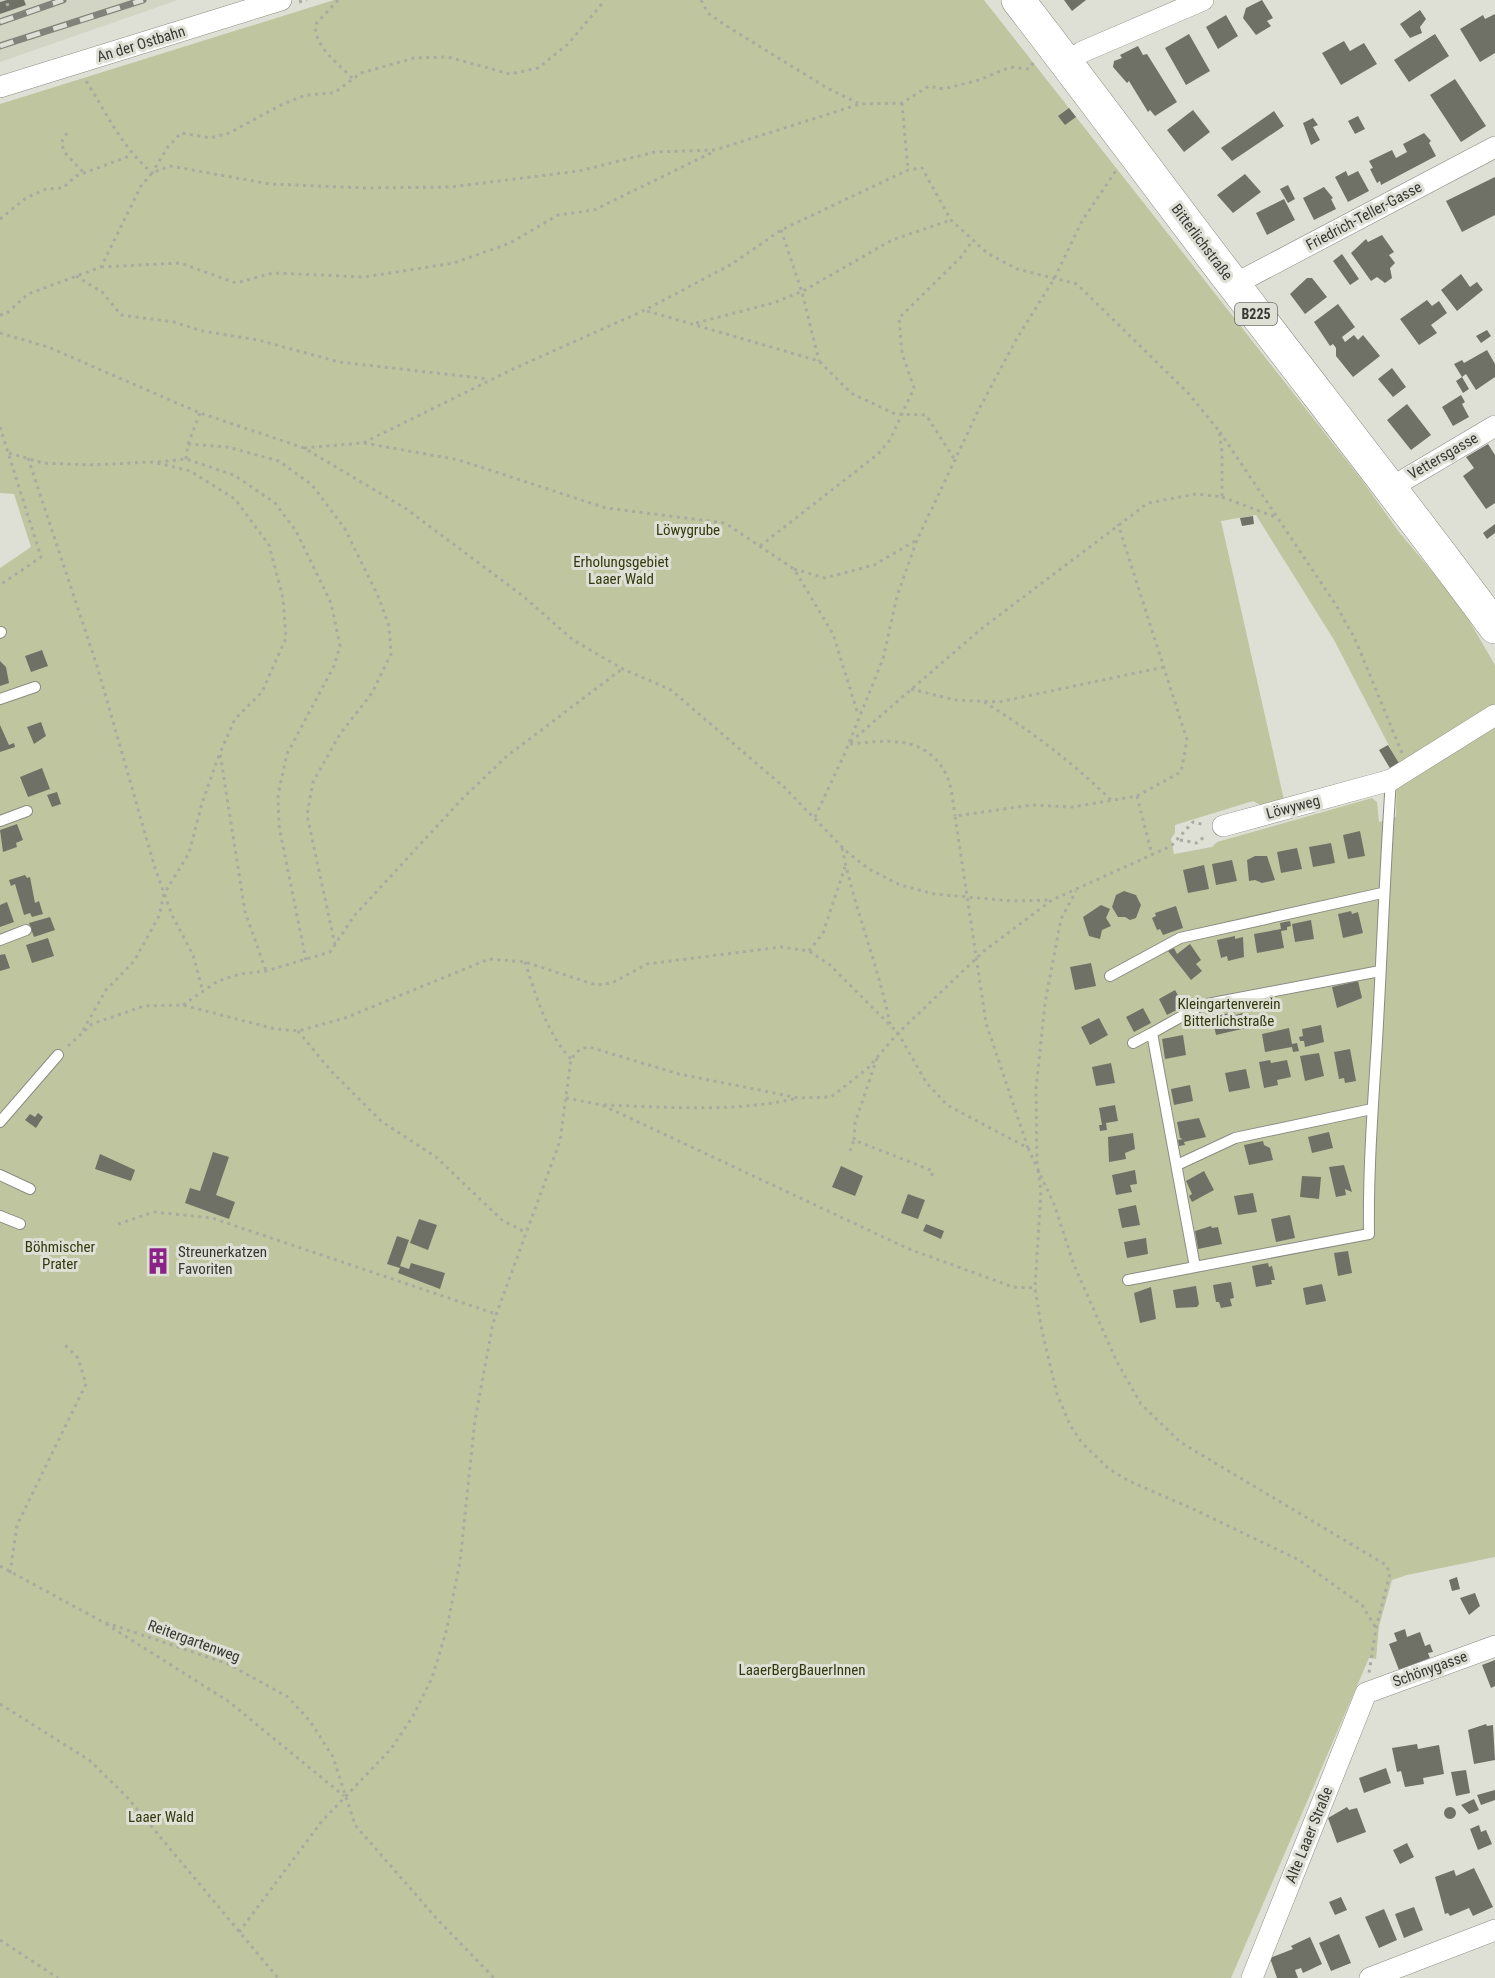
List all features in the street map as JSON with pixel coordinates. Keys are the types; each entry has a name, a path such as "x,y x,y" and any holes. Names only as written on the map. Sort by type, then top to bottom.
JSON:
{"main road":[{"name":"Bitterlichstraße","path":"1018,0 1052,60 1392,487 1495,627"}],"street":[{"name":"An der Ostbahn","path":"0,87 281,0"},
{"path":"1052,60 1082,52 1203,0"},
{"name":"Friedrich-Teller-Gasse","path":"1233,285 1495,147"},
{"name":"Vettersgasse","path":"1392,487 1495,426"},
{"name":"Löwyweg","path":"1217,827 1390,780 1495,715"},
{"name":"Schönygasse","path":"1367,1685 1495,1646"},
{"name":"Alte Laaer Straße","path":"1252,1978 1367,1685"},
{"path":"1370,1978 1495,1930"}],"lane":[{"path":"0,699 35,687"},
{"path":"1128,1280 1370,1234 1368,1174 1390,780"},
{"path":"0,821 27,811"},
{"path":"1110,976 1180,938 1382,893"},
{"path":"0,940 26,930"},
{"path":"1133,1043 1202,1005 1380,971"},
{"path":"1152,1033 1195,1267"},
{"path":"0,1122 58,1055"},
{"path":"1178,1165 1234,1138 1372,1108"},
{"path":"0,1174 30,1189"},
{"path":"0,1216 20,1224"}],"path":[{"path":"338,0 315,25 315,36 323,50 353,79"},
{"path":"101,267 141,186 167,148 181,133 210,138 229,133 283,104 306,95 334,93 361,73 414,58 448,57 510,74 538,68 568,44 605,0"},
{"path":"701,0 708,13 725,25 827,88 860,104"},
{"path":"6,5 13,3"},
{"path":"0,315 6,314 28,294 101,267 180,263 236,283 273,273 364,276 454,263 510,243 558,215 594,210 715,150 860,104 902,103 929,86 943,89 979,81 1010,67 1029,69 1052,60"},
{"path":"75,64 132,155 152,172"},
{"path":"902,103 908,170"},
{"path":"67,133 61,143 65,153 84,173"},
{"path":"152,172 170,166 270,184 365,188 452,187 579,171 655,152 715,150"},
{"path":"0,219 26,198 46,189 63,188 76,176 132,155"},
{"path":"815,817 883,659 897,596 917,540 1017,338 1054,279 1082,221 1122,162"},
{"path":"363,443 492,380 645,310 732,264 781,230 908,170 922,168 951,220 987,253 1017,269 1077,284 1190,395 1219,431 1336,605 1355,639 1409,769"},
{"path":"693,323 773,303 802,292 892,240 951,220"},
{"path":"781,230 802,292 819,361"},
{"path":"760,546 878,454 890,440 914,388 902,353 899,318 962,256 973,240"},
{"path":"75,276 102,292 121,315 174,322 202,331 258,340 339,362 492,380"},
{"path":"645,310 819,361 851,393 895,414 926,415 955,460"},
{"path":"0,333 48,347 200,414 304,448 405,508 523,596 573,640 623,669 671,690 815,817 842,847 869,869 900,885 934,894 969,899 1052,900"},
{"path":"186,459 188,444 200,414"},
{"path":"0,427 41,557 0,585"},
{"path":"1219,431 1222,452 1222,497"},
{"path":"304,448 363,443 459,460 606,508 725,523 794,569 825,578 874,565 917,540"},
{"path":"188,444 227,447 279,461 312,485 345,530 378,596 388,626 391,654 372,693 340,734 313,782 307,815 335,945"},
{"path":"9,453 43,463 90,465 186,459 234,475 275,503 296,531 331,603 340,646 334,666 287,754 278,795 279,826 306,960"},
{"path":"28,458 97,666 164,894 193,955 202,992"},
{"path":"80,1034 106,990 134,961 159,916 164,894 189,853 202,803 235,719 262,692 285,638 283,598 269,545 235,499 189,471 153,462"},
{"path":"848,744 981,629 1148,503 1196,494 1222,497 1278,518"},
{"path":"955,816 1032,806 1072,807 1137,796 1181,772 1187,740 1118,524"},
{"path":"794,569 833,634 859,716"},
{"path":"911,689 955,700 999,702 1164,667"},
{"path":"183,1005 218,981 240,974 266,971 330,952 354,916 463,798 507,756 623,669"},
{"path":"982,701 1022,725 1072,764 1112,800"},
{"path":"848,744 889,739 913,743 935,757 947,776 969,899 975,959 986,1023 1028,1148 1054,1203 1074,1265 1117,1362 1141,1404 1180,1442 1386,1565 1390,1574 1376,1628 1367,1685"},
{"path":"220,753 245,912 266,971"},
{"path":"1137,796 1152,855"},
{"path":"1180,840 1184,830 1193,822 1217,827"},
{"path":"566,1098 602,1105 737,1106 778,1103 799,1098 831,1097 868,1068 898,1033 975,959 1052,900 1077,891 1180,840 1197,843 1217,827"},
{"path":"842,847 850,890 882,988 890,1026"},
{"path":"809,951 823,933 846,866"},
{"path":"1077,891 1061,919 1045,1003 1036,1089 1037,1165 1041,1191 1035,1287 1042,1332 1057,1394 1070,1425 1095,1458 1129,1481 1299,1560 1362,1605 1376,1628"},
{"path":"58,1055 92,1024 144,1006 183,1005 275,1029 298,1031 345,1018 489,959 525,962 596,985 612,983 647,964 781,947 809,951 830,964 898,1033 926,1082 946,1106 1028,1148"},
{"path":"525,962 539,1005 555,1038 571,1059"},
{"path":"298,1031 332,1072 381,1121 436,1157 502,1220 526,1233"},
{"path":"239,1932 322,1821 391,1749 413,1716 432,1678 446,1632 460,1562 475,1420 484,1362 496,1314 560,1141 571,1059 580,1049 589,1047 678,1074 799,1098"},
{"path":"850,1151 854,1140 855,1123 878,1056"},
{"path":"602,1105 909,1249 1013,1287 1035,1287"},
{"path":"854,1140 933,1171 931,1178"},
{"path":"118,1224 154,1212 212,1218 496,1314"},
{"path":"10,1573 17,1525 86,1384 78,1358 65,1345"},
{"name":"Reitergartenweg","path":"0,1566 101,1621 228,1664 288,1697 310,1721 333,1757 355,1825 437,1919 494,1978"},
{"path":"101,1621 228,1701 345,1797"},
{"path":"0,1704 89,1760 126,1796 278,1978"},
{"path":"0,1940 58,1978"}],"shaded area":[{"path":"0,0 178,0 0,62"}],"green space":[{"name":"Erholungsgebiet Laaer Wald","path":"334,0 984,0 1361,479 1399,532 1460,605 1495,665 1495,1557 1392,1580 1379,1626 1376,1659 1369,1658 1231,1978 0,1978 0,568 31,547 14,494 0,493 0,104","holes":["1256,515 1334,640 1397,761 1396,817 1379,822 1377,802 1372,798 1217,842 1212,847 1174,854 1171,839 1175,833 1175,825 1253,801 1264,807 1284,800 1221,521"]}],"building":[{"path":"24,0 26,5 0,14 0,2"},
{"path":"1064,0 1086,0 1072,11"},
{"path":"1262,0 1273,18 1267,21 1271,26 1256,35 1243,18 1246,8"},
{"path":"1420,10 1426,19 1420,27 1422,33 1410,38 1400,24"},
{"path":"1495,14 1495,53 1480,62 1460,29 1483,15 1485,19"},
{"path":"1226,15 1238,36 1218,49 1206,27"},
{"path":"1189,34 1210,71 1186,85 1165,48"},
{"path":"1435,34 1449,56 1409,82 1394,60"},
{"path":"1344,41 1350,51 1364,43 1377,64 1341,85 1322,53"},
{"path":"1138,46 1143,55 1147,54 1177,102 1155,116 1150,110 1148,112 1129,81 1127,83 1113,67 1114,61 1122,58 1120,55"},
{"path":"1455,79 1486,126 1461,142 1430,95"},
{"path":"1069,108 1076,117 1065,125 1058,116"},
{"path":"1193,110 1210,132 1184,152 1167,130"},
{"path":"1274,111 1284,126 1232,161 1221,148"},
{"path":"1358,116 1365,129 1355,134 1348,121"},
{"path":"1313,118 1318,125 1313,127 1320,140 1311,145 1303,123"},
{"path":"1424,133 1431,141 1429,143 1436,156 1381,185 1380,181 1377,183 1369,161 1392,150 1396,158 1407,152 1403,144"},
{"path":"1346,171 1348,176 1358,171 1369,191 1348,202 1335,177"},
{"path":"1245,174 1261,192 1233,213 1217,195"},
{"path":"1495,177 1495,215 1462,232 1446,201"},
{"path":"1288,185 1295,199 1288,203 1280,189"},
{"path":"1324,187 1333,198 1331,199 1336,209 1314,220 1303,198"},
{"path":"1284,199 1295,220 1267,235 1256,213"},
{"path":"1382,235 1394,252 1389,255 1395,263 1390,268 1392,278 1385,283 1377,277 1371,281 1351,253 1366,239 1368,242"},
{"path":"1342,254 1359,279 1350,285 1333,261"},
{"path":"1461,274 1470,287 1477,282 1483,290 1457,311 1441,290"},
{"path":"1307,278 1312,278 1327,297 1305,314 1290,294"},
{"path":"1427,300 1432,306 1439,301 1447,313 1431,325 1437,333 1419,345 1400,319"},
{"path":"1338,304 1355,327 1342,337 1345,342 1354,335 1358,340 1363,335 1380,356 1353,377 1336,356 1336,348 1333,344 1330,346 1314,322"},
{"path":"1487,330 1491,336 1481,343 1476,336"},
{"path":"1487,350 1495,364 1495,377 1476,390 1466,374 1462,377 1454,364 1462,360 1464,363"},
{"path":"1392,368 1406,387 1393,397 1378,379"},
{"path":"1462,377 1469,389 1463,393 1456,381"},
{"path":"1461,395 1465,402 1462,404 1469,417 1453,426 1442,407"},
{"path":"1407,404 1431,435 1411,450 1387,420"},
{"path":"1488,444 1495,455 1495,503 1486,509 1463,476 1474,468 1466,457"},
{"path":"1253,516 1254,524 1242,526 1240,518"},
{"path":"1495,524 1495,533 1487,539 1483,533"},
{"path":"42,650 48,666 31,672 25,656"},
{"path":"0,661 6,667 9,683 0,686"},
{"path":"41,722 46,736 34,744 27,727"},
{"path":"0,725 9,745 14,743 15,747 0,752"},
{"path":"1388,745 1400,765 1391,770 1379,750"},
{"path":"42,768 50,789 28,797 20,777"},
{"path":"57,792 61,804 52,807 47,795"},
{"path":"17,824 23,840 16,843 17,847 3,852 0,830"},
{"path":"1360,831 1365,856 1348,859 1343,835"},
{"path":"1331,843 1335,863 1313,867 1309,847"},
{"path":"1297,848 1302,869 1281,873 1277,852"},
{"path":"1255,856 1267,856 1275,880 1262,883 1255,880 1249,881 1247,860"},
{"path":"1232,860 1237,881 1216,885 1212,864"},
{"path":"1204,865 1209,889 1188,893 1183,870"},
{"path":"25,875 27,878 30,877 35,903 39,901 43,914 32,917 30,913 24,915 15,884 11,886 9,880"},
{"path":"1124,891 1136,895 1141,905 1136,918 1130,920 1118,917 1112,907 1116,895"},
{"path":"7,902 14,922 0,927 0,905"},
{"path":"1101,905 1110,909 1106,918 1111,926 1102,930 1100,939 1089,936 1083,917"},
{"path":"1176,906 1183,928 1163,935 1160,929 1157,930 1152,918 1156,916 1155,913"},
{"path":"1351,911 1352,914 1358,912 1363,933 1343,938 1338,914"},
{"path":"50,917 55,930 34,937 29,923"},
{"path":"1311,920 1314,939 1295,942 1292,924"},
{"path":"1290,921 1291,926 1281,931 1284,948 1257,953 1254,934 1281,929 1280,923"},
{"path":"1235,936 1235,939 1243,937 1244,957 1228,961 1227,956 1221,958 1217,940"},
{"path":"48,938 54,956 32,963 26,945"},
{"path":"1190,944 1201,960 1196,964 1202,971 1191,980 1168,951 1174,948 1177,954"},
{"path":"5,954 10,968 0,971 0,955"},
{"path":"1091,963 1096,986 1075,990 1070,967"},
{"path":"1358,981 1362,998 1337,1008 1332,987"},
{"path":"1175,990 1184,1006 1167,1015 1159,999"},
{"path":"1143,1008 1151,1023 1134,1032 1126,1017"},
{"path":"1234,1012 1235,1015 1243,1013 1246,1028 1216,1035 1212,1017"},
{"path":"1099,1018 1108,1035 1090,1045 1081,1027"},
{"path":"1321,1025 1324,1042 1305,1047 1304,1041 1300,1041 1299,1037 1303,1036 1302,1029"},
{"path":"1289,1028 1292,1044 1297,1043 1299,1051 1293,1052 1292,1047 1265,1052 1262,1034"},
{"path":"1183,1035 1186,1055 1165,1059 1162,1039"},
{"path":"1350,1049 1356,1081 1345,1083 1344,1078 1339,1079 1334,1052"},
{"path":"1319,1053 1324,1076 1305,1081 1300,1056"},
{"path":"1270,1060 1271,1063 1287,1060 1291,1077 1277,1080 1278,1085 1264,1088 1259,1062"},
{"path":"1111,1063 1115,1083 1096,1086 1092,1067"},
{"path":"1246,1069 1250,1088 1229,1092 1225,1073"},
{"path":"1190,1085 1193,1101 1174,1105 1171,1089"},
{"path":"1115,1105 1118,1121 1106,1123 1107,1130 1100,1131 1099,1125 1102,1125 1099,1108"},
{"path":"38,1113 43,1117 36,1128 25,1120 30,1114 35,1117"},
{"path":"1199,1118 1206,1137 1184,1142 1185,1145 1179,1146 1178,1140 1183,1139 1180,1138 1177,1122"},
{"path":"1329,1132 1333,1148 1312,1153 1308,1137"},
{"path":"1133,1133 1135,1149 1125,1153 1126,1159 1109,1162 1108,1137"},
{"path":"1263,1141 1264,1145 1270,1148 1273,1160 1249,1165 1244,1145"},
{"path":"213,1152 229,1157 216,1195 235,1202 229,1219 185,1203 190,1188 200,1191"},
{"path":"100,1154 135,1170 131,1181 95,1169"},
{"path":"1344,1165 1352,1192 1345,1189 1346,1195 1336,1197 1329,1167"},
{"path":"841,1166 863,1176 855,1196 832,1187"},
{"path":"1135,1170 1137,1184 1130,1185 1132,1192 1116,1195 1112,1175"},
{"path":"1204,1171 1214,1190 1192,1202 1189,1196 1192,1194 1186,1181"},
{"path":"1302,1176 1321,1177 1319,1199 1300,1197"},
{"path":"1253,1193 1257,1212 1238,1215 1234,1196"},
{"path":"908,1194 925,1200 918,1219 901,1213"},
{"path":"1136,1205 1140,1225 1122,1228 1118,1209"},
{"path":"1290,1215 1295,1238 1276,1242 1271,1219"},
{"path":"419,1219 437,1225 428,1250 410,1243"},
{"path":"926,1224 944,1231 941,1239 923,1231"},
{"path":"1211,1226 1212,1228 1218,1227 1222,1244 1198,1249 1195,1231"},
{"path":"397,1236 409,1240 400,1266 409,1269 411,1263 445,1273 440,1289 398,1273 400,1268 387,1264"},
{"path":"1146,1238 1148,1254 1127,1258 1124,1242"},
{"path":"1348,1251 1352,1273 1338,1276 1334,1253"},
{"name":"Streunerkatzen Favoriten","path":"155,1254 166,1258 162,1269 150,1264"},
{"path":"1268,1263 1269,1267 1272,1266 1275,1280 1271,1280 1272,1284 1256,1287 1252,1266"},
{"path":"1231,1282 1234,1298 1230,1299 1232,1306 1221,1308 1219,1302 1216,1302 1213,1285"},
{"path":"1322,1284 1326,1301 1306,1305 1303,1288"},
{"path":"1196,1286 1199,1304 1197,1307 1176,1308 1173,1290"},
{"path":"1151,1287 1156,1319 1140,1323 1134,1293"},
{"path":"1457,1577 1460,1589 1452,1591 1449,1580"},
{"path":"1475,1593 1480,1606 1469,1615 1460,1598"},
{"path":"1405,1629 1407,1637 1420,1632 1425,1646 1430,1644 1433,1652 1428,1653 1430,1658 1399,1670 1389,1644 1397,1641 1394,1633"},
{"path":"1495,1660 1495,1686 1491,1688 1482,1665"},
{"path":"1486,1724 1487,1726 1493,1725 1495,1760 1474,1764 1468,1730"},
{"path":"1417,1744 1418,1749 1439,1745 1444,1774 1423,1778 1424,1784 1405,1787 1401,1771 1397,1772 1392,1748"},
{"path":"1386,1768 1391,1783 1364,1793 1359,1778"},
{"path":"1466,1770 1470,1793 1456,1796 1451,1772"},
{"path":"1495,1790 1495,1800 1481,1805 1477,1795"},
{"path":"1474,1799 1479,1810 1469,1814 1461,1805"},
{"path":"1347,1807 1349,1810 1357,1808 1366,1832 1337,1843 1328,1818"},
{"path":"1452,1807 1456,1813 1452,1819 1448,1819 1444,1811"},
{"path":"1479,1825 1481,1832 1486,1830 1492,1844 1478,1850 1470,1829"},
{"path":"1407,1843 1414,1857 1400,1864 1393,1850"},
{"path":"1474,1868 1493,1907 1473,1916 1469,1908 1450,1916 1448,1913 1445,1914 1435,1877 1454,1870 1456,1876"},
{"path":"1341,1897 1347,1910 1335,1915 1329,1902"},
{"path":"1414,1907 1423,1930 1404,1938 1395,1914"},
{"path":"1384,1909 1397,1940 1379,1948 1365,1917"},
{"path":"1339,1934 1351,1963 1331,1971 1319,1943"},
{"path":"1310,1937 1322,1964 1303,1973 1301,1968 1295,1970 1298,1978 1277,1978 1270,1958 1293,1949 1291,1946"}],"railway":[{"path":"0,22 63,0"},
{"path":"0,46 143,0"}],"place":[{"name":"Streunerkatzen Favoriten","path":"158,1261"}],"park label":[{"name":"Löwygrube","path":"688,530"},
{"name":"Kleingartenverein Bitterlichstraße","path":"1229,1012"},
{"name":"Böhmischer Prater","path":"60,1256"},
{"name":"LaaerBergBauerInnen","path":"802,1670"},
{"name":"Laaer Wald","path":"161,1817"}]}
